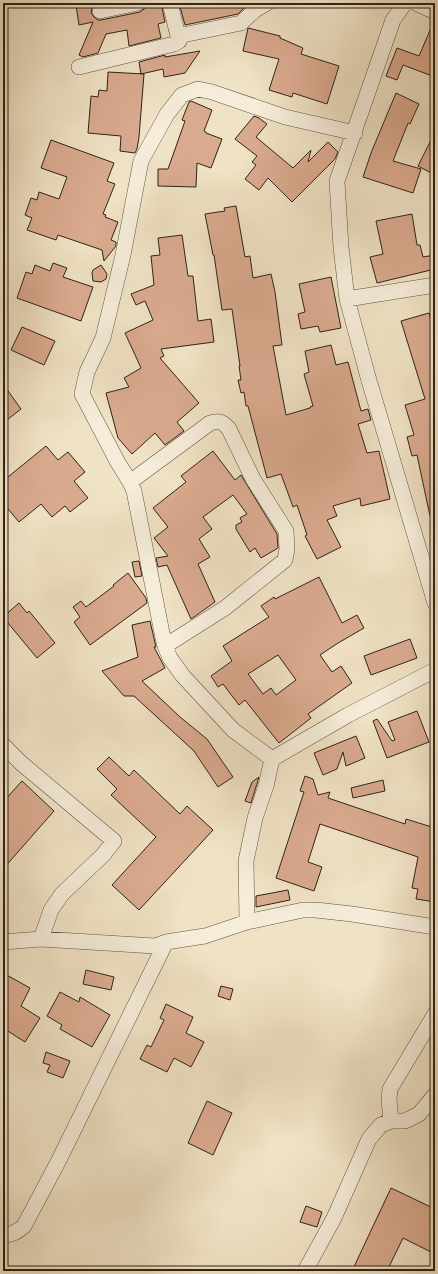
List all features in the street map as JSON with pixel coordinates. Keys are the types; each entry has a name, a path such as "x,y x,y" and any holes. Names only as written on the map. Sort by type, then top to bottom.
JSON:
{"street":[{"path":"100,11 138,3"},
{"path":"79,66 174,44 179,41 170,3"},
{"path":"178,36 241,23 255,10 267,3"},
{"path":"405,3 393,20 355,133 337,180 341,247 347,299 372,392 435,603"},
{"path":"416,3 435,12"},
{"path":"272,759 233,730 183,676 170,658 165,646 135,498 130,482 117,461 82,394 87,372 103,338 124,256 141,161 167,114 182,95 198,90 212,92 285,117 355,133"},
{"path":"347,299 435,285"},
{"path":"130,482 210,423 219,421 224,422 229,428 253,479 286,531 287,555 282,564 225,608 165,646"},
{"path":"247,922 246,861 255,818 266,786 272,759 348,715 435,670"},
{"path":"3,745 21,763 114,841 102,856 62,894 51,910 41,939"},
{"path":"3,942 41,939 155,946 166,942 205,936 247,922 286,913 316,910 435,927"},
{"path":"3,1234 7,1235 16,1232 24,1226 59,1160 166,942"},
{"path":"391,1121 389,1099 390,1089 435,1014"},
{"path":"305,1271 334,1218 369,1139 381,1125 391,1121 405,1120 419,1114 435,1095"}],"building":[{"path":"83,3 96,3 92,8 91,13 98,20 101,20 140,12 144,9 147,3 161,3 165,22 158,24 161,38 129,46 127,30 106,34 98,53 83,57 79,55 93,22 79,25 76,5"},
{"path":"179,3 249,3 238,14 185,25"},
{"path":"434,21 435,77 403,65 397,80 386,76 397,48 419,56"},
{"path":"248,28 280,36 280,38 303,48 301,54 339,66 327,104 293,93 292,97 269,90 279,59 243,51"},
{"path":"200,51 185,73 164,77 163,69 141,74 139,62 165,55 165,57"},
{"path":"108,72 144,74 139,137 135,153 120,151 121,136 88,133 91,96 98,97 99,90 107,91"},
{"path":"396,93 419,104 410,124 408,123 393,161 421,169 413,193 363,177 371,153"},
{"path":"191,101 212,110 204,131 222,139 211,168 197,163 196,187 158,186 158,169 168,169 185,121 182,120 189,102"},
{"path":"254,116 267,124 256,137 293,168 311,150 308,162 328,142 338,152 335,159 292,202 268,178 259,190 245,179 256,165 252,162 257,156 235,139"},
{"path":"435,132 435,175 418,166"},
{"path":"51,140 114,163 107,181 115,184 103,214 106,215 105,217 118,222 111,240 116,242 116,246 104,261 102,250 58,235 56,240 27,230 32,218 25,215 31,198 37,200 39,192 59,199 67,177 41,168"},
{"path":"236,206 245,257 250,256 253,278 271,274 282,345 273,346 286,415 313,406 304,374 309,372 305,351 331,345 336,365 348,362 361,411 368,409 371,420 358,424 367,453 379,451 390,499 361,506 360,498 333,506 337,516 327,520 341,547 317,559 305,536 307,535 297,505 293,507 281,474 267,478 248,406 246,406 244,392 241,393 238,380 241,380 240,366 232,309 222,310 214,255 205,214 225,211 224,208"},
{"path":"412,214 417,245 420,245 423,257 435,255 435,269 377,283 370,257 383,254 376,221"},
{"path":"182,235 188,276 193,276 198,321 211,319 214,342 161,349 164,356 160,358 199,403 177,422 184,431 165,445 155,433 132,454 118,438 106,393 129,387 124,378 141,368 125,333 153,320 145,301 136,305 131,294 154,285 151,256 160,255 158,238"},
{"path":"53,263 67,268 63,277 93,287 81,321 17,298 26,272 32,274 35,265 50,271"},
{"path":"101,265 107,274 106,279 101,282 93,281 93,270"},
{"path":"331,277 341,328 320,332 318,326 301,329 298,314 305,312 299,284"},
{"path":"429,313 435,334 435,515 430,516 417,455 412,456 407,437 414,435 405,405 425,399 401,321"},
{"path":"22,327 55,341 44,365 11,350"},
{"path":"3,384 21,409 3,423"},
{"path":"46,446 58,460 68,452 85,472 74,481 88,498 70,512 65,506 52,517 41,504 19,522 3,503 3,481"},
{"path":"213,451 235,480 241,475 277,534 278,548 261,558 255,548 250,552 236,529 236,525 242,522 240,518 247,514 233,495 203,517 212,529 199,539 210,557 198,564 215,602 191,619 167,565 158,567 156,558 168,556 154,538 168,527 153,508 186,482 181,476"},
{"path":"139,561 142,576 135,577 132,562"},
{"path":"128,573 146,598 147,603 90,645 74,622 80,617 73,607 81,601 86,607 114,586 113,585"},
{"path":"319,577 342,623 357,615 364,628 320,655 332,672 341,666 352,683 308,714 311,718 279,743 245,700 239,705 223,684 218,687 211,676 232,661 223,646 269,617 261,606 274,597 275,599","holes":["278,655 296,680 276,695 271,688 263,694 248,674"]},
{"path":"19,603 27,613 29,611 55,643 37,658 3,617"},
{"path":"150,621 156,647 154,647 165,668 142,681 180,717 207,739 233,777 218,787 194,751 134,696 124,696 102,671 138,657 132,625"},
{"path":"410,639 417,658 371,675 364,656"},
{"path":"417,711 429,742 387,758 373,721 377,719 392,741 395,740 388,722"},
{"path":"356,736 365,758 346,766 343,752 337,769 323,775 314,753"},
{"path":"109,757 129,776 134,770 180,814 187,806 213,830 139,910 112,885 156,837 111,795 117,789 97,769"},
{"path":"305,776 313,779 318,795 330,792 328,798 405,824 406,819 435,828 435,902 416,899 418,889 412,888 418,857 320,824 308,862 322,867 314,891 276,878 304,792 300,791"},
{"path":"259,777 251,803 245,801 252,782"},
{"path":"383,780 385,791 353,798 351,788"},
{"path":"22,781 54,811 3,869 3,802"},
{"path":"288,890 290,900 256,907 256,896"},
{"path":"86,970 114,977 111,990 83,984"},
{"path":"3,973 30,988 21,1006 40,1018 25,1042 3,1028"},
{"path":"221,986 233,989 230,1000 218,996"},
{"path":"60,992 79,1002 80,997 110,1015 92,1047 60,1029 62,1025 47,1016"},
{"path":"166,1004 193,1017 186,1033 204,1042 191,1067 174,1058 167,1072 140,1059 147,1045 151,1047 164,1020 160,1018"},
{"path":"46,1052 70,1061 63,1078 47,1072 50,1065 43,1063"},
{"path":"207,1101 232,1113 213,1155 188,1143"},
{"path":"391,1188 435,1209 435,1254 403,1238 387,1271 352,1271"},
{"path":"306,1206 322,1212 317,1227 300,1222"}]}
